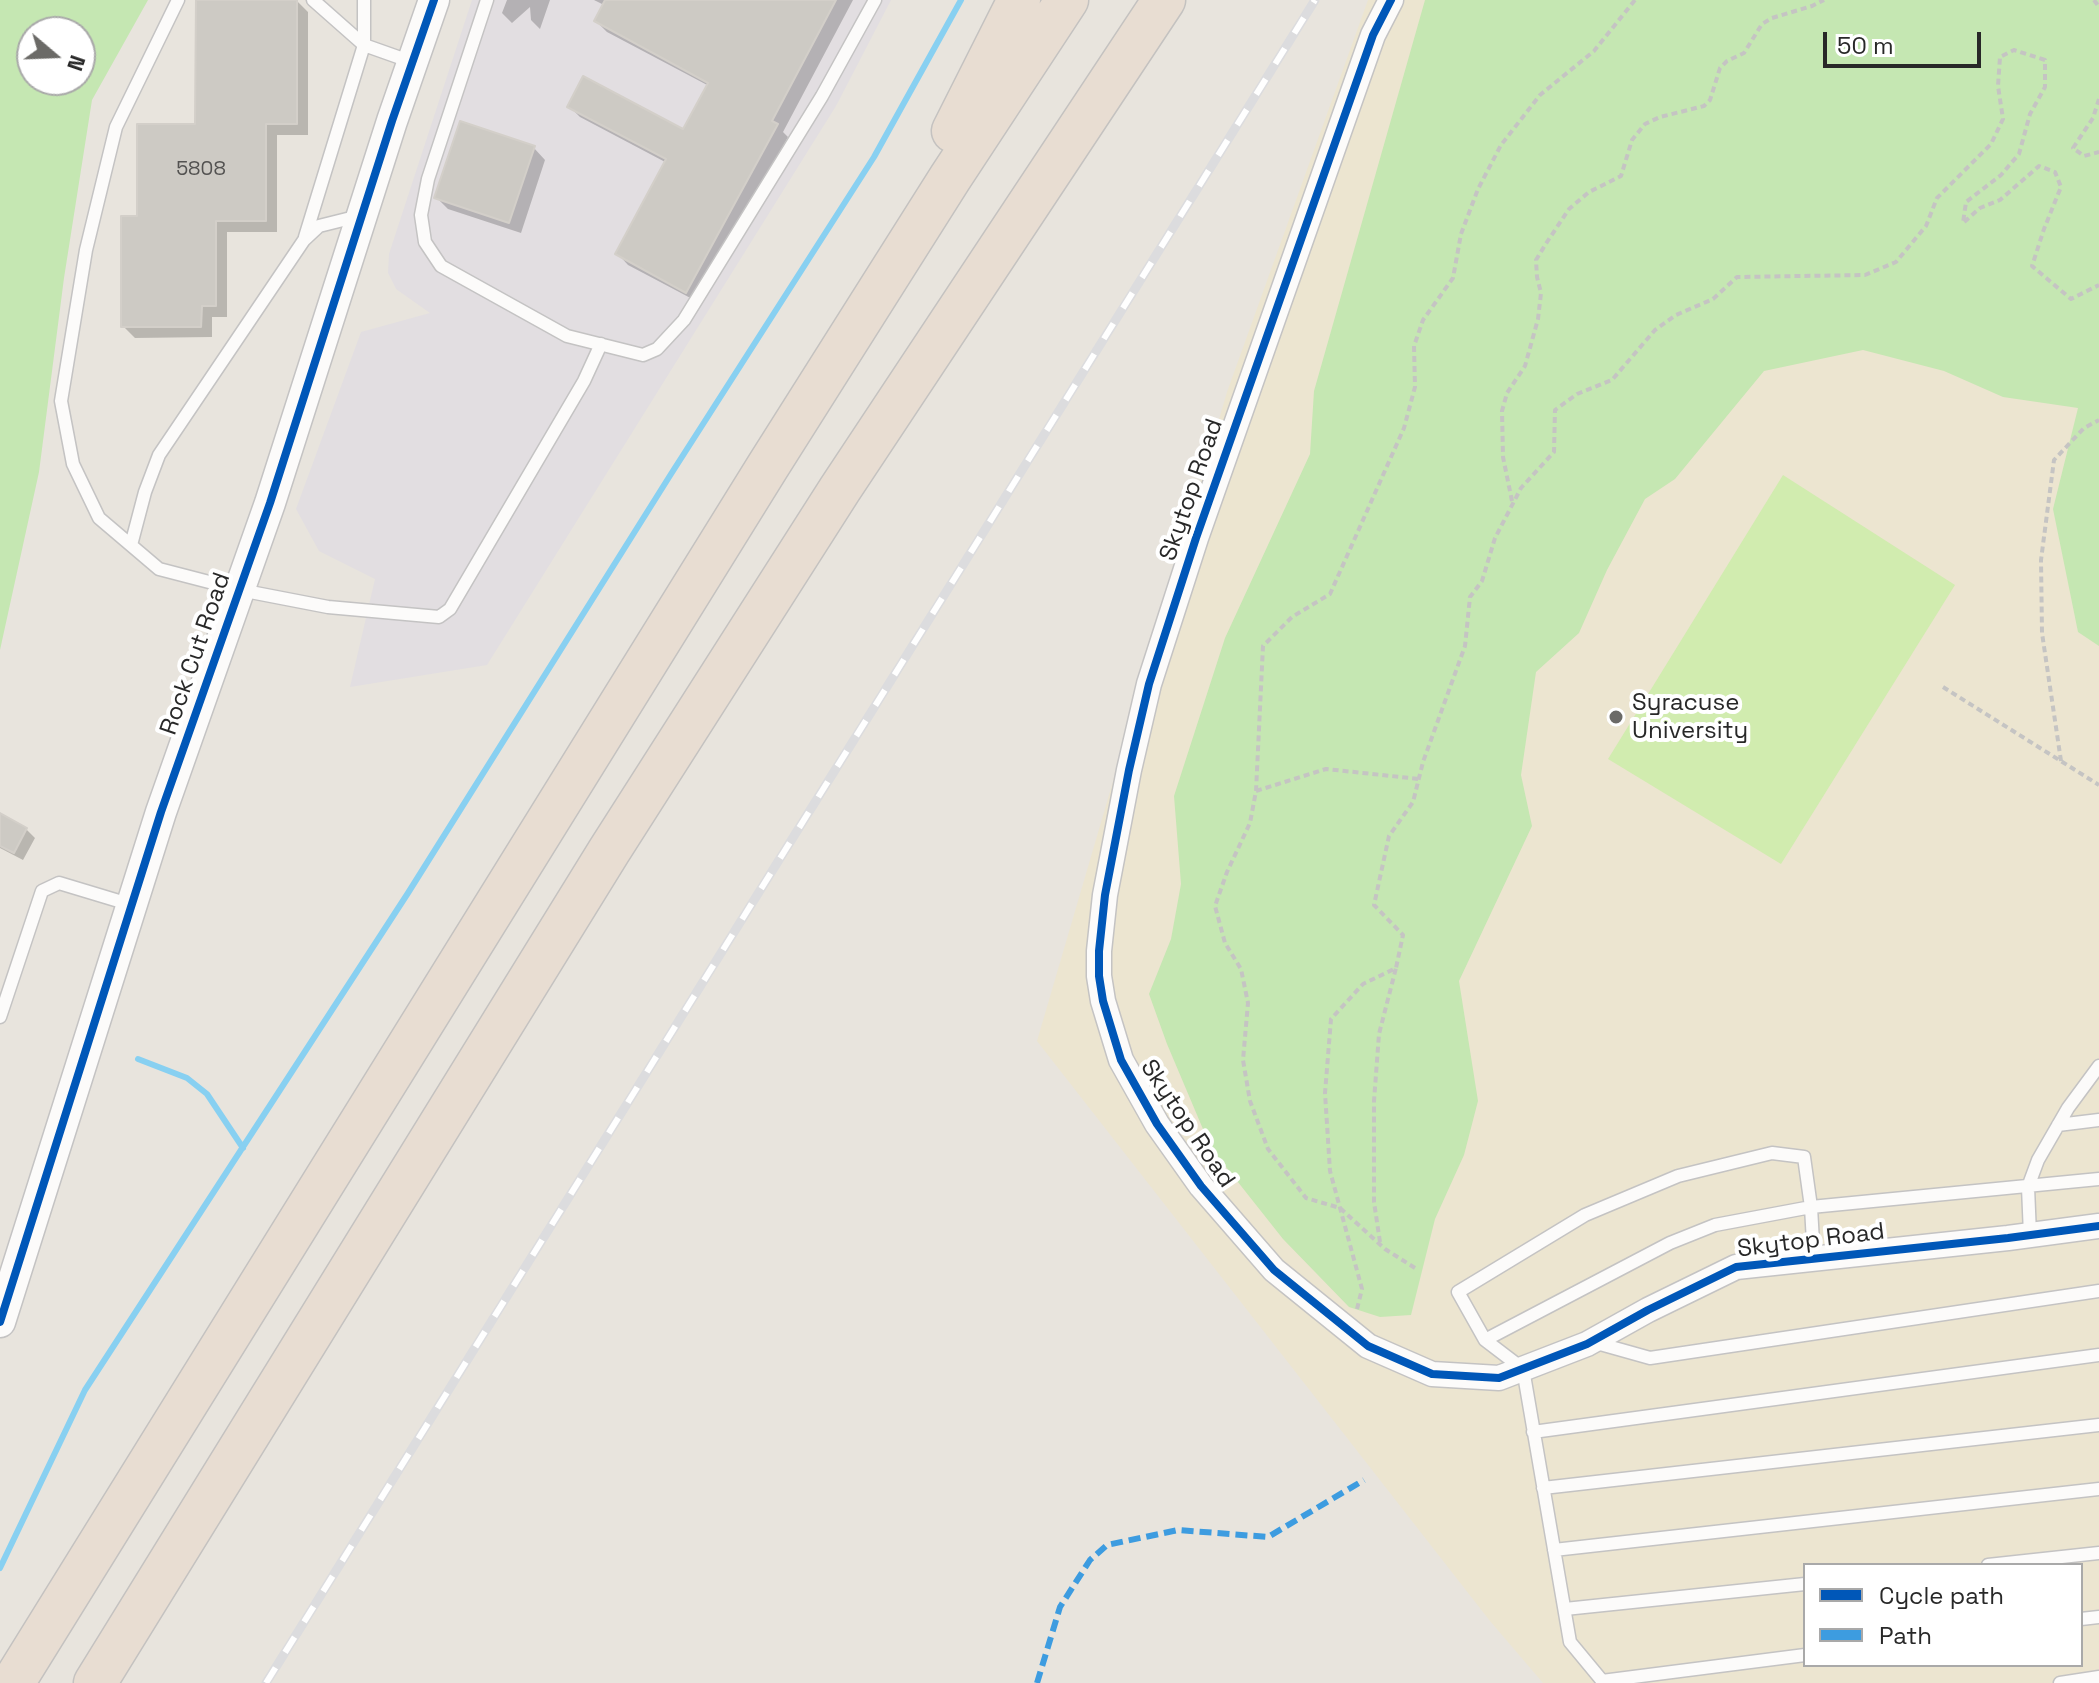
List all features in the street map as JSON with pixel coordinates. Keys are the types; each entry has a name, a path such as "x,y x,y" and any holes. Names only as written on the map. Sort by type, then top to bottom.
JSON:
{"highway":[{"path":"768,466 937,164 1019,0"},
{"path":"13,1683 768,466 1067,0"},
{"path":"95,1683 626,824 840,489 1164,0"}],"street":[{"name":"Rock Cut Road","path":"0,1322 161,812 270,503 434,0"},
{"name":"Skytop Road","path":"1391,0 1373,35 1196,538 1149,684 1105,895 1099,951 1103,1001 1121,1060 1157,1124 1201,1186 1274,1270 1368,1346 1432,1374 1499,1378 1592,1341 1736,1267 2099,1226"}],"lane":[{"path":"178,0 116,127 86,250 61,401 73,464 99,518 159,569 240,590 328,607 439,617 450,609 584,381 601,344"},
{"path":"313,0 364,45 412,62"},
{"path":"304,240 364,45 364,0"},
{"path":"487,0 428,179 421,215 425,242 441,266 567,336 643,355 657,349 684,320 822,96 875,0"},
{"path":"131,545 159,455 304,240 319,226 362,216"},
{"path":"0,1017 42,891 59,883 132,905"},
{"path":"2030,1235 2028,1187 2038,1160 2099,1066"},
{"path":"2058,1125 2099,1120"},
{"path":"1803,1655 1603,1682 1570,1642 1523,1369 1485,1340 1458,1292 1585,1215 1678,1176 1772,1153 1804,1157 1814,1260"},
{"path":"1485,1340 1681,1239 1715,1225 1811,1207 2099,1179"},
{"path":"1592,1341 1650,1358 2099,1291"},
{"path":"1533,1432 2099,1355"},
{"path":"1543,1488 2099,1425"},
{"path":"1554,1550 2099,1489"},
{"path":"2006,1563 2099,1553"},
{"path":"1565,1609 1803,1584"},
{"path":"2060,1683 2099,1677"}],"path":[{"path":"1415,1268 1381,1245 1340,1208 1306,1198 1268,1149 1250,1101 1243,1060 1248,1003 1241,969 1225,943 1215,906 1250,823 1256,791 1263,646 1292,617 1330,594 1363,525 1404,428 1415,387 1414,346 1423,320 1453,278 1461,234 1478,189 1501,145 1540,95 1594,51 1635,0"},
{"path":"1513,503 1503,457 1502,411 1507,393 1525,366 1538,319 1541,293 1536,260 1547,242 1569,209 1589,192 1621,176 1632,140 1645,124 1704,106 1710,100 1720,68 1744,53 1762,24 1824,0"},
{"path":"2094,0 2099,7"},
{"path":"1381,1245 1374,1202 1374,1101 1379,1034 1403,935 1374,905 1389,836 1413,802 1465,646 1470,597 1482,581 1495,538 1521,488 1554,452 1555,410 1577,394 1612,380 1655,330 1676,315 1713,299 1737,277 1865,275 1896,262 1926,226 1937,198 1991,144 2003,119 1998,86 2000,57 2014,50 2045,60 2045,87 2030,114 2019,154 2001,175 1966,202 1963,223 1980,208 2000,200 2039,166 2055,172 2061,187 2032,266 2071,299 2099,285"},
{"path":"2099,99 2093,118 2073,148 2084,156 2099,152"},
{"path":"2061,761 2042,633 2041,560 2054,460 2084,428 2099,420"},
{"path":"1943,687 2099,785"},
{"path":"1256,791 1326,769 1419,779"},
{"path":"1351,1334 1362,1289 1330,1171 1325,1093 1331,1019 1363,984 1396,968"}],"shaded area":[{"path":"472,0 891,0 836,106 487,665 350,687 375,579 319,551 296,509 361,332 430,313 396,289 388,273 389,254"},
{"name":"Syracuse University","path":"1368,0 2099,0 2099,1683 1543,1683 1490,1621 1037,1041 1227,392"}],"green space":[{"path":"0,0 148,0 96,93 96,16 16,16 16,96 94,96 64,278 39,472 0,650"},
{"path":"1425,0 2099,0 2099,646 2078,632 2053,509 2078,408 2003,397 1944,371 1863,350 1764,371 1675,479 1645,499 1607,570 1579,633 1536,672 1521,775 1532,826 1459,981 1478,1101 1464,1155 1435,1219 1411,1315 1380,1317 1349,1307 1283,1239 1211,1148 1149,994 1171,939 1181,884 1174,796 1225,638 1310,454 1314,391"},
{"path":"1783,475 1955,585 1781,864 1608,759"}],"building":[{"path":"196,0 297,0 297,124 266,124 266,221 216,221 216,306 202,306 201,327 121,327 121,216 137,216 137,124 195,124"},
{"path":"605,0 836,0 772,121 778,124 686,293 615,254 666,159 567,107 583,76 683,129 708,83 594,21"},
{"path":"460,121 535,146 509,223 434,198"},
{"path":"0,813 27,828 14,853 0,846"}],"waterway":[{"path":"0,1568 85,1390 408,893 874,157 961,0"},
{"path":"138,1059 187,1078 207,1094 243,1148"}],"railway":[{"path":"266,1683 1315,0"}],"marked path":[{"path":"1037,1683 1060,1607 1090,1560 1107,1545 1178,1530 1268,1537 1364,1480"}],"cycle path":[{"path":"0,1322 161,812 270,503 392,121 434,0"},
{"path":"1391,0 1373,35 1196,538 1149,684 1129,770 1105,895 1099,976 1103,1001 1121,1060 1157,1124 1201,1186 1274,1270 1368,1346 1432,1374 1499,1378 1587,1344 1736,1267 2099,1226"}],"place":[{"name":"Syracuse University","path":"1616,717"}]}
